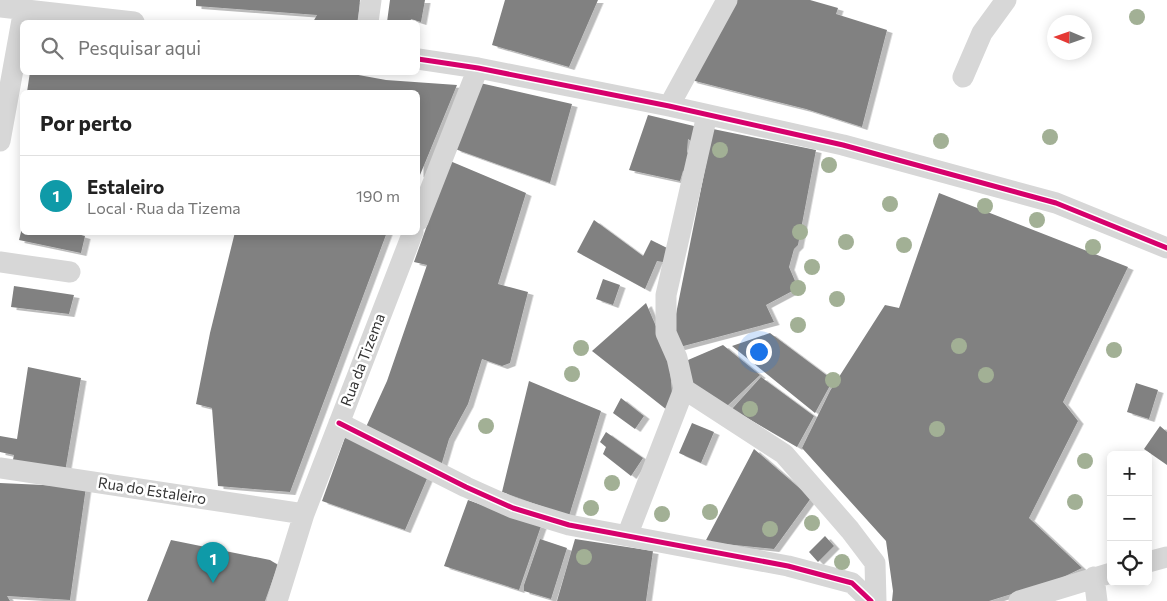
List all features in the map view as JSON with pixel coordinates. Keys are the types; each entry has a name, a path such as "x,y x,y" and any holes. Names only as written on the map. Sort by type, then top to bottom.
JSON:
{"street":[{"path":"368,20 371,0"},
{"path":"669,106 727,0"},
{"path":"963,77 982,33 1006,0"},
{"path":"0,7 117,20"},
{"path":"22,20 24,9"},
{"path":"0,142 20,31"},
{"path":"420,59 478,68 669,106 843,145 1056,203 1167,248"},
{"path":"420,216 478,68"},
{"path":"627,536 684,389 677,358 666,334 666,295 707,115"},
{"name":"Rua da Tizema","path":"277,601 304,514 412,235"},
{"path":"0,262 70,272"},
{"path":"684,389 784,454 850,530 875,563 876,601"},
{"path":"339,422 466,487 512,508 570,525 788,566 852,583 871,601"},
{"name":"Rua do Estaleiro","path":"0,468 304,514"},
{"path":"1152,561 1167,557"},
{"path":"1019,601 1102,575"},
{"path":"1096,601 1102,575"}],"building":[{"path":"196,0 360,0 358,20 314,20 317,15 196,6"},
{"path":"390,0 425,0 421,22 420,20 411,19 387,20"},
{"path":"505,0 598,0 569,67 492,45"},
{"path":"737,0 810,0 838,8 836,14 887,30 862,127 806,109 691,80"},
{"path":"30,75 358,75 386,80 457,85 420,175 420,90 27,90"},
{"path":"480,83 572,104 550,183 455,149"},
{"path":"648,115 698,127 694,143 688,139 687,152 691,156 687,170 683,171 680,181 629,170"},
{"path":"713,129 816,150 798,245 794,249 789,267 798,288 766,305 774,322 676,348 671,339"},
{"path":"450,161 526,193 498,284 528,292 510,363 502,366 482,359 468,404 449,439 441,466 366,427 387,381 427,265 414,262"},
{"path":"939,193 1128,267 1063,402 1078,421 1029,518 1082,568 1057,580 989,601 892,601 893,591 886,541 802,448 830,391 885,305 899,308"},
{"path":"594,220 643,256 651,240 671,250 668,263 657,261 645,289 577,252"},
{"path":"20,235 85,236 81,253 19,240"},
{"path":"234,235 386,235 290,492 218,486 212,408 196,404 210,333"},
{"path":"603,279 620,285 613,305 596,299"},
{"path":"14,286 74,295 69,314 11,307"},
{"path":"646,303 669,357 672,393 667,410 592,351"},
{"path":"770,333 833,380 815,413 732,346"},
{"path":"723,345 760,375 726,407 686,379 688,360"},
{"path":"28,367 81,378 65,472 12,464 14,455 0,452 0,436 17,439"},
{"path":"761,377 814,416 797,447 732,409"},
{"path":"529,381 601,411 569,516 502,492"},
{"path":"1136,383 1158,390 1149,419 1127,412"},
{"path":"621,398 644,416 635,429 613,413"},
{"path":"692,423 714,432 701,463 679,453"},
{"path":"1160,426 1167,432 1167,465 1152,455 1152,451 1144,449"},
{"path":"347,432 429,474 405,530 322,501"},
{"path":"606,432 643,458 631,476 603,454 606,447 600,442"},
{"path":"754,449 811,498 774,549 705,542"},
{"path":"0,483 86,487 70,600 7,596 10,601 0,601"},
{"path":"468,500 541,526 519,590 444,566"},
{"path":"825,536 834,546 818,562 809,552"},
{"path":"540,539 567,548 551,599 524,591 524,585"},
{"path":"575,539 653,551 646,601 557,601"},
{"path":"171,540 270,560 278,565 265,601 147,601"}],"cycle path":[{"path":"420,59 478,68 669,106 843,145 1056,203 1167,248"},
{"path":"339,423 466,487 513,508 569,525 788,566 852,583 871,601"}],"place":[{"name":"Estaleiro","path":"213,583"}]}
